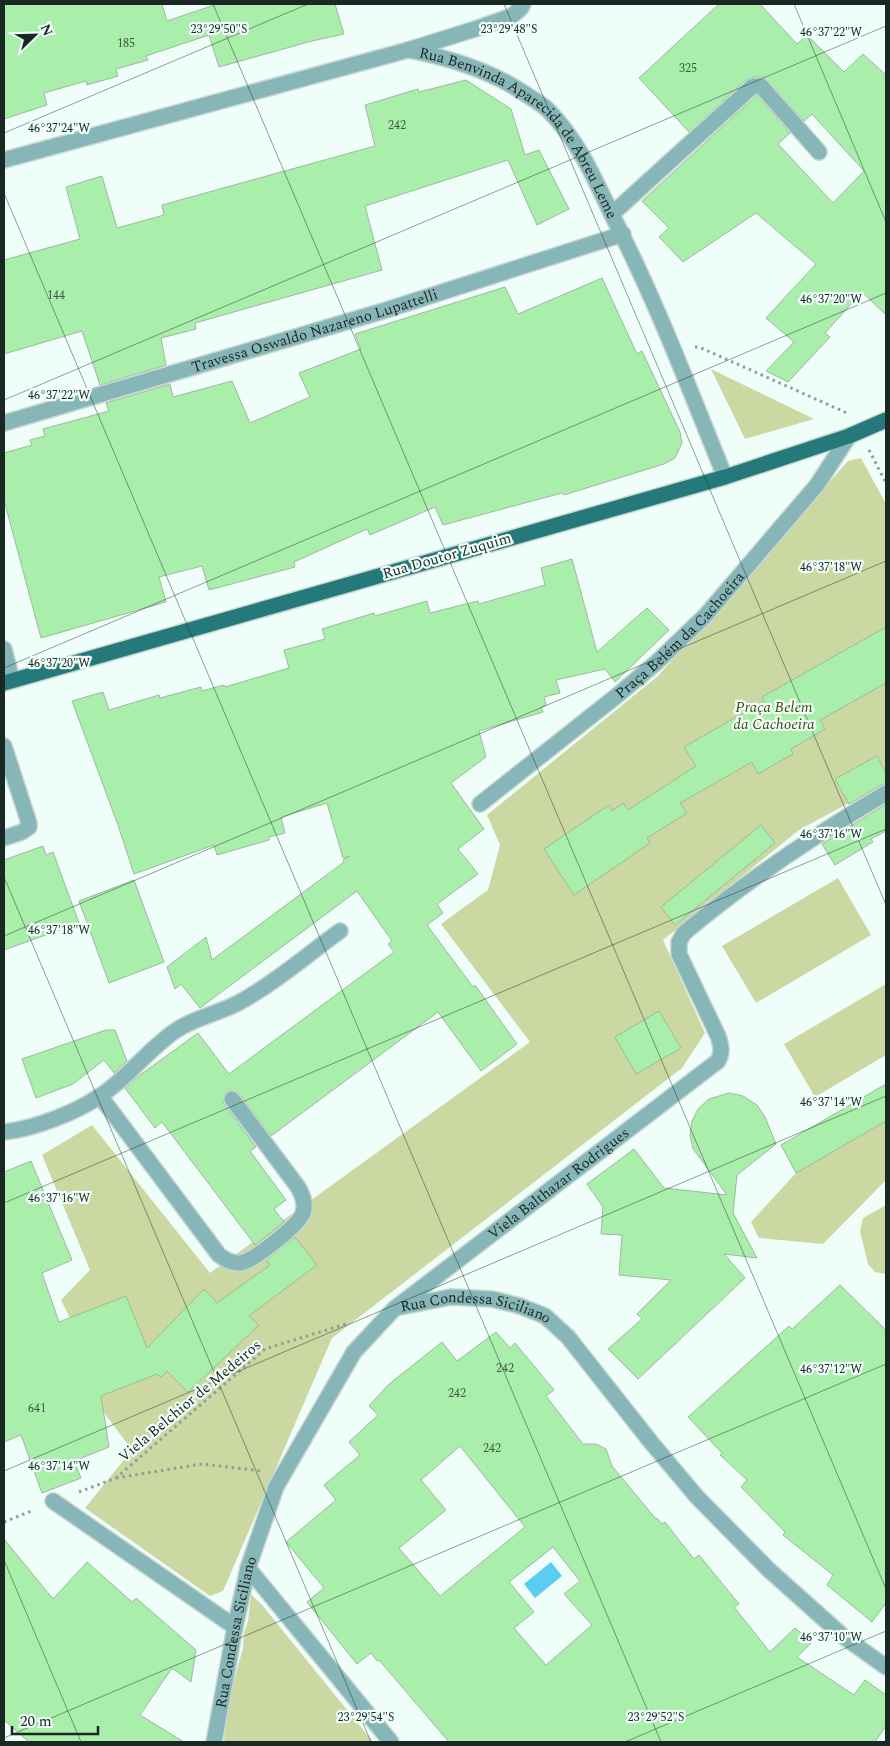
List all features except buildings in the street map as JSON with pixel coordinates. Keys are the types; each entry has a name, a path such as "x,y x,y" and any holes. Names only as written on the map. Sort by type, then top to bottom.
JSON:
{"main road":[{"name":"Rua Doutor Zuquim","path":"8,682 725,477 854,434 886,420"}],"street":[{"path":"408,50 512,16 523,4"},
{"name":"Rua Benvinda Aparecida de Abreu Leme","path":"4,160 408,50 436,55 490,75 515,86 548,109 570,137 593,175 674,348 725,477"},
{"path":"612,214 754,86 761,86 819,152"},
{"name":"Travessa Oswaldo Nazareno Lupattelli","path":"4,422 383,311 622,234"},
{"name":"Praça Belém da Cachoeira","path":"480,804 619,694 657,662 705,616 817,485 854,434"},
{"path":"4,649 8,682"},
{"path":"4,746 29,827 22,832 4,838"},
{"name":"Viela Balthazar Rodrigues","path":"394,1308 718,1061 722,1049 718,1036 679,954 679,942 684,933 788,854 833,824 886,794"},
{"path":"4,1132 19,1130 55,1119 100,1096 176,1030 195,1019 237,1003 258,992 340,931"},
{"path":"100,1096 219,1254 228,1262 242,1262 255,1257 298,1222 303,1213 304,1199 298,1188 232,1099"},
{"name":"Rua Condessa Siciliano","path":"214,1742 248,1568 276,1487 354,1352 394,1308 451,1297 484,1298 520,1306 544,1316 568,1337 650,1441 698,1497 769,1570 844,1637 886,1667"},
{"path":"53,1501 235,1627"},
{"path":"248,1568 391,1742"}],"path":[{"path":"674,348 699,347 849,414 854,434 886,483"},
{"name":"Viela Belchior de Medeiros","path":"4,1522 53,1501 116,1478 264,1349 357,1320"},
{"path":"116,1478 202,1464 284,1473"}],"green space":[{"path":"711,369 814,419 745,439"},
{"name":"Praça Belem da Cachoeira","path":"861,458 886,504 886,783 799,830 663,940 705,1033 682,1068 332,1338 223,1591 210,1596 85,1508 132,1450 93,1398 86,1350 61,1300 90,1270 42,1155 92,1125 210,1273 530,1042 441,924 488,890 500,845 487,815 658,676 848,461"},
{"path":"838,878 871,935 756,1003 722,946"},
{"path":"886,984 886,1055 815,1097 784,1044"},
{"path":"886,1121 886,1180 823,1244 759,1238 751,1222 796,1173"},
{"path":"886,1205 886,1274 875,1272 868,1264 860,1231 863,1218"},
{"path":"251,1594 373,1742 224,1742 233,1684 248,1621"}],"water":[{"path":"551,1562 562,1576 535,1598 524,1584"}]}
